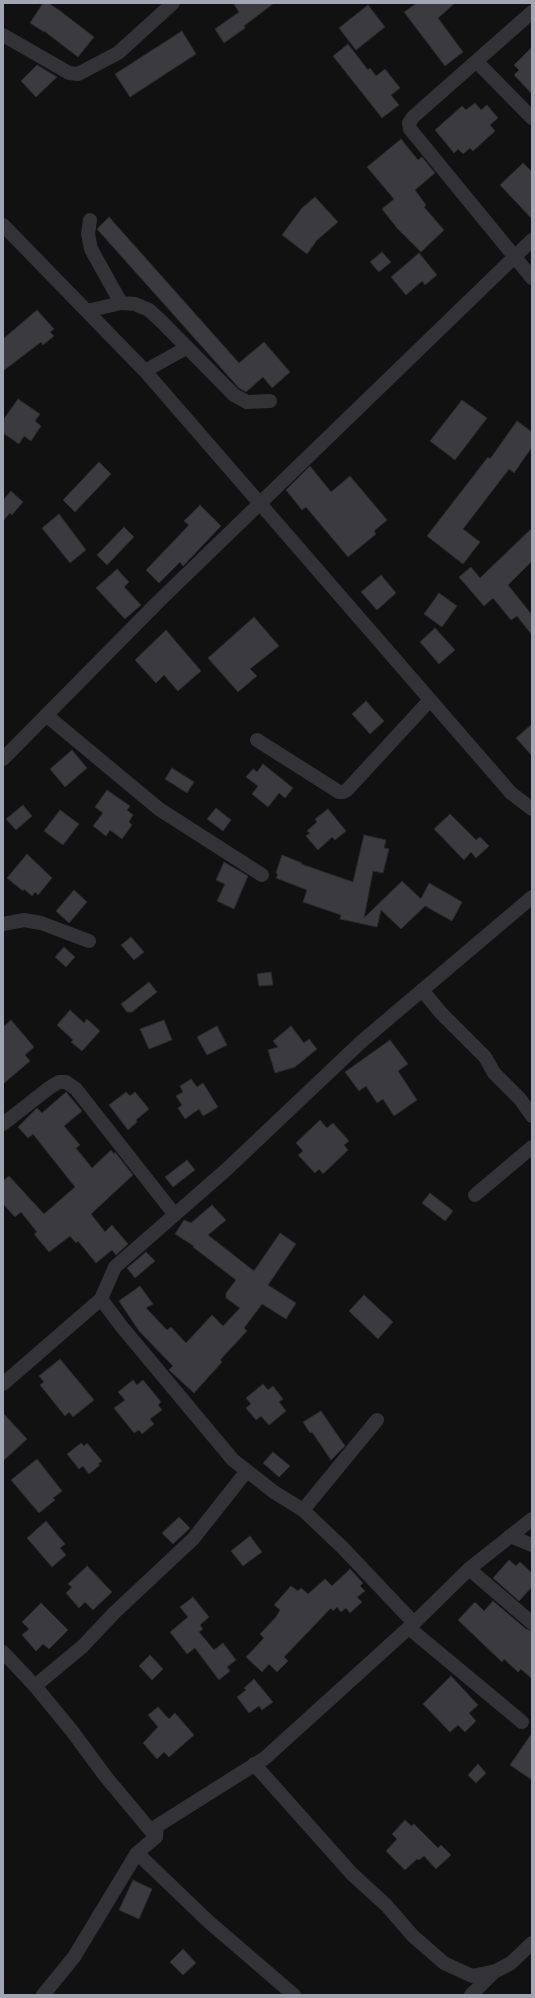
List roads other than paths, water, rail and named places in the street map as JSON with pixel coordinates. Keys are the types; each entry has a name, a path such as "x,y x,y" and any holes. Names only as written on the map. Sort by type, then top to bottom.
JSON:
{"street":[{"path":"3,35 70,73 78,74 118,53 173,3"},
{"path":"532,12 412,117 409,124 410,129 532,278"},
{"path":"476,62 532,118"},
{"path":"90,220 88,234 91,249 121,302"},
{"path":"3,225 145,371 511,793 532,809"},
{"path":"3,759 46,714 260,503 532,240"},
{"path":"87,311 121,302 135,304 149,310 240,400 247,402 270,401"},
{"path":"145,371 186,348"},
{"path":"256,740 339,792 343,792 347,790 430,700"},
{"path":"46,714 159,809 262,875"},
{"path":"3,1384 101,1299 116,1267 227,1169 361,1042 532,897"},
{"path":"3,924 24,920 41,923 89,941"},
{"path":"422,990 441,1014 485,1057 494,1073 520,1099 532,1116"},
{"path":"3,1124 49,1088 59,1082 66,1082 76,1089 175,1215"},
{"path":"475,1195 532,1147"},
{"path":"101,1299 213,1438 233,1460 246,1472 303,1510 343,1548 411,1626 522,1722"},
{"path":"303,1510 377,1420"},
{"path":"35,1686 83,1646 114,1613 193,1540 246,1472"},
{"path":"43,1995 74,1957 137,1854 156,1837 158,1826 265,1758 411,1626 468,1569 532,1519"},
{"path":"510,1536 532,1545"},
{"path":"468,1569 532,1623"},
{"path":"3,1652 35,1686 72,1731 125,1801 156,1837"},
{"path":"254,1764 352,1874 386,1905 413,1936 444,1963 472,1976 496,1970 511,1963 532,1942"},
{"path":"137,1854 146,1860 214,1926 294,1995"},
{"path":"471,1995 496,1970"}]}
